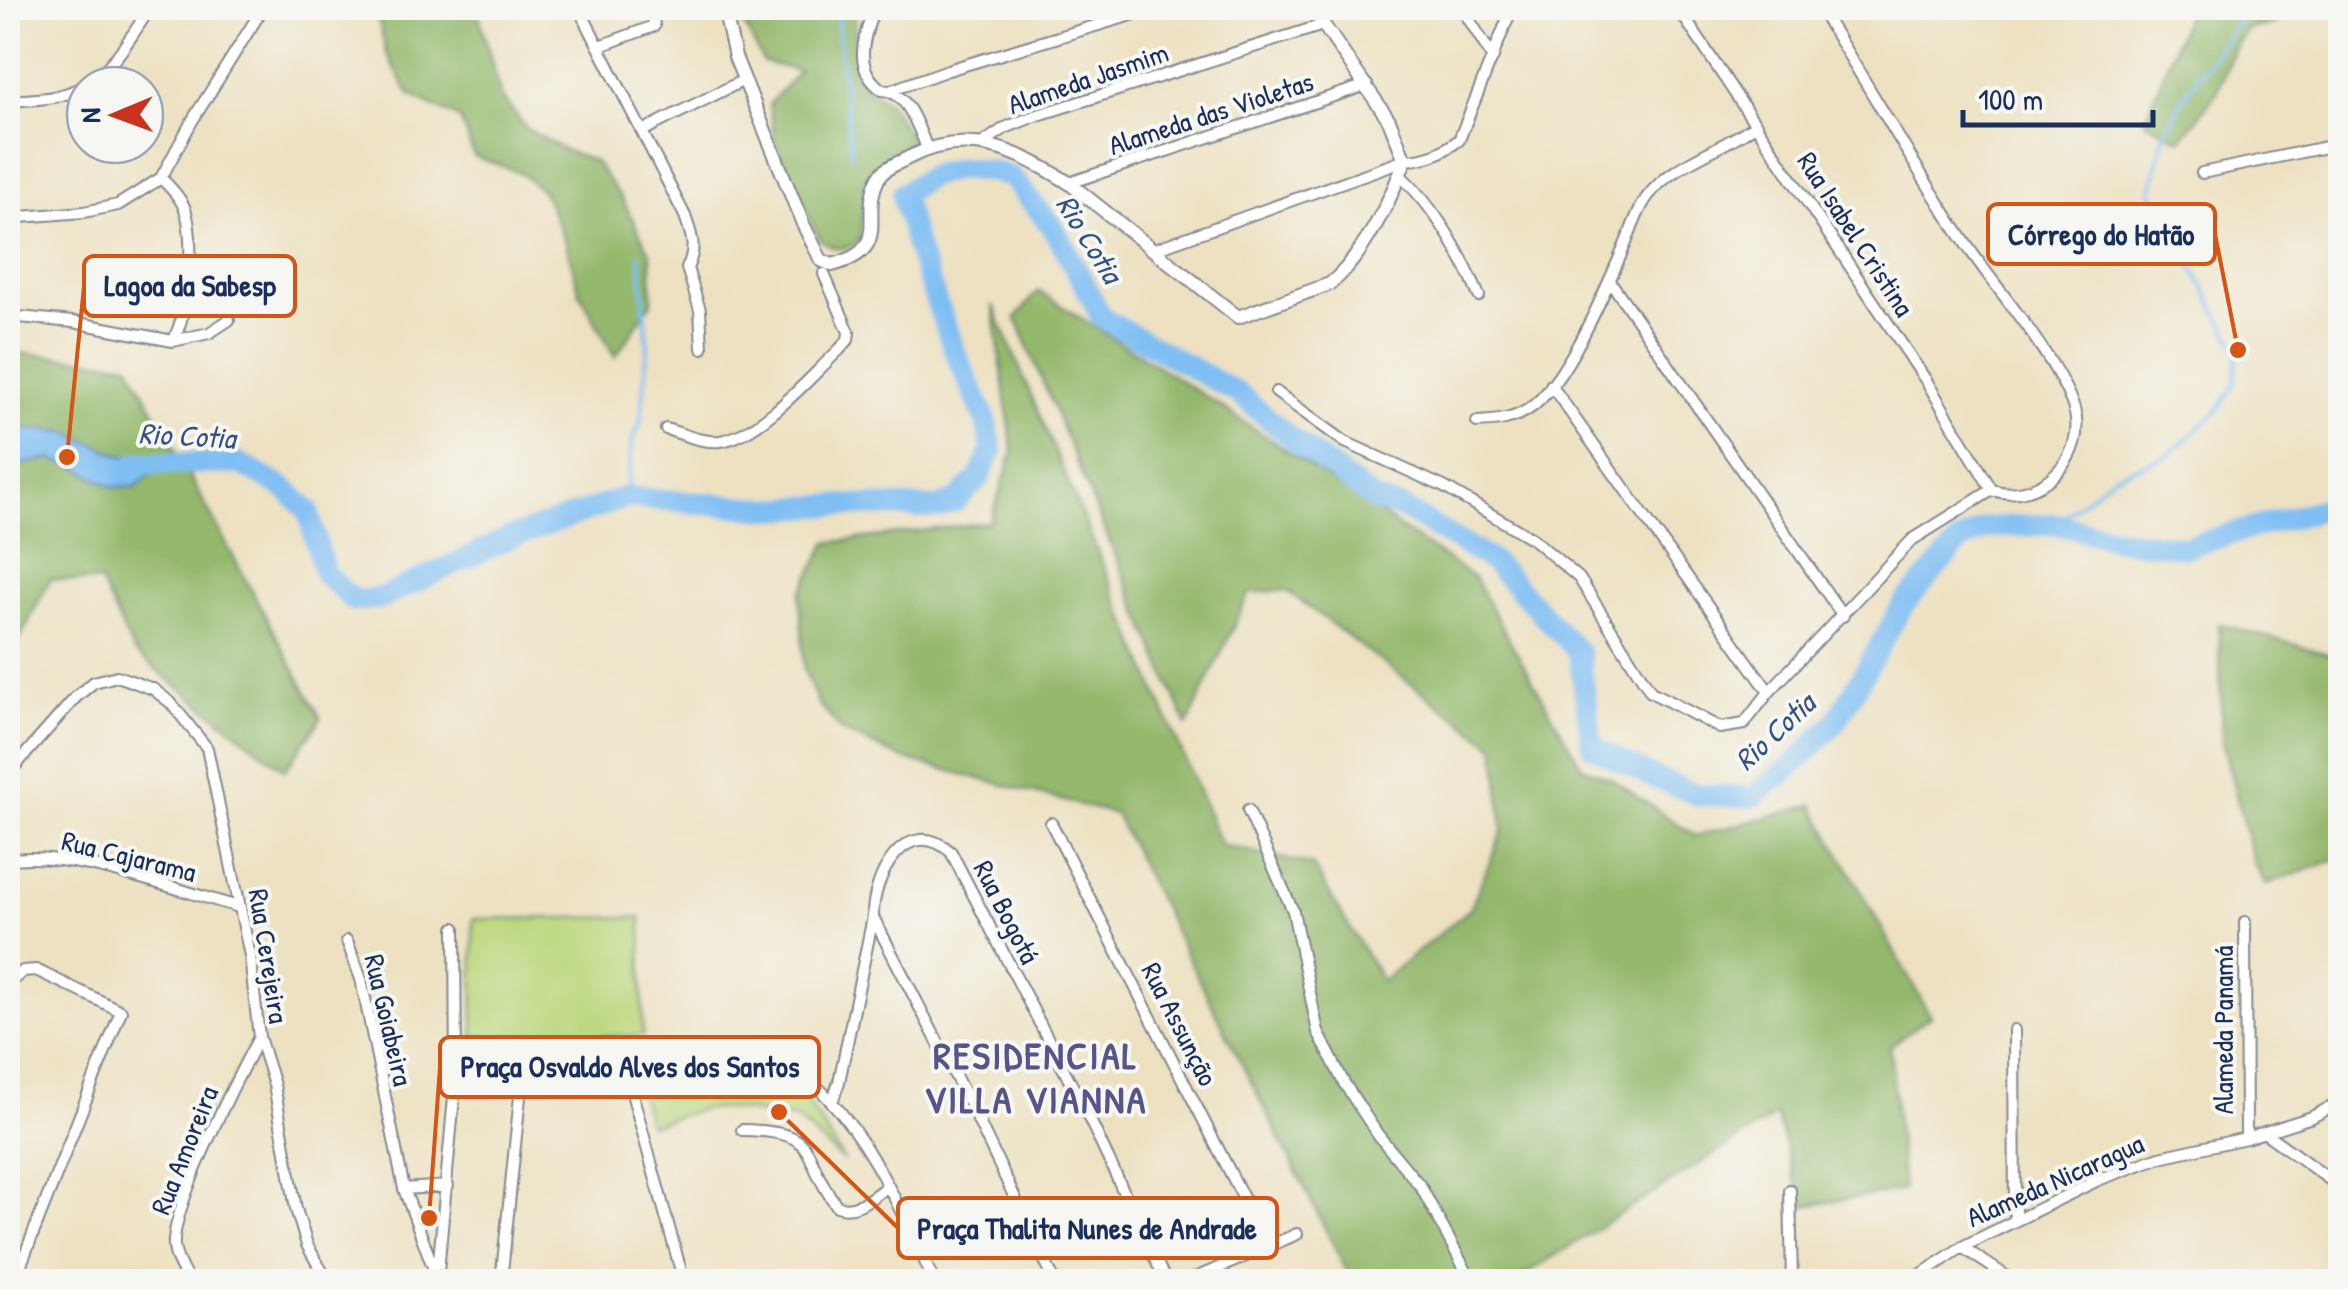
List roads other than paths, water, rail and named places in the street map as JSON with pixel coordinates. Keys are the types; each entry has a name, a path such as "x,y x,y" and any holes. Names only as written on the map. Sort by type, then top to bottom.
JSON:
{"street":[{"path":"108,65 150,8"},
{"path":"578,8 692,238 694,253 687,268 700,310 702,348"},
{"path":"600,46 654,26 652,8"},
{"path":"724,8 734,57 821,260 832,265 858,256 868,244 879,176 926,148 984,142 1040,165 1069,183 1238,317 1330,284 1341,276 1354,260 1405,160 1389,120 1312,8"},
{"path":"874,8 862,60 872,83 882,90 1155,8"},
{"path":"1462,8 1493,58"},
{"path":"1152,250 1405,160 1430,159 1459,140 1512,8"},
{"name":"Rua Isabel Cristina","path":"1678,8 1926,382 1992,490"},
{"path":"1276,392 1345,442 1444,487 1532,538 1579,578 1651,692 1720,728 1744,724 1769,692 1912,540 1992,490 2012,494 2053,478 2070,456 2078,430 2073,406 2053,368 1969,248 1819,8"},
{"path":"8,218 118,205 162,178 192,121 261,12"},
{"name":"Alameda Jasmim","path":"984,142 1032,117 1323,25"},
{"path":"642,131 744,80"},
{"name":"Alameda das Violetas","path":"1069,183 1367,85"},
{"path":"892,90 912,116 926,148"},
{"path":"8,100 65,95"},
{"path":"1478,422 1500,421 1527,411 1551,385 1610,281 1645,199 1658,185 1676,169 1723,147 1756,124"},
{"path":"2202,173 2340,144"},
{"path":"1400,175 1440,221 1458,249 1479,296"},
{"path":"162,178 185,210 188,228 184,303 173,341"},
{"path":"666,429 706,441 735,437 762,421 840,350 849,332 824,274"},
{"path":"1610,281 1843,616"},
{"path":"8,316 73,322 173,341 209,333 229,320"},
{"path":"1551,385 1769,692"},
{"name":"Rua Cerejeira","path":"8,774 76,697 94,682 117,676 153,689 172,702 207,748 218,786 250,956 259,1036 274,1085 296,1209 307,1245 328,1282"},
{"path":"1248,810 1294,910 1318,1032 1369,1122 1421,1187 1472,1282"},
{"name":"Rua Assunção","path":"1051,823 1268,1246"},
{"name":"Rua Bogotá","path":"832,1102 840,1082 880,874 898,851 914,842 942,844 951,852 1090,1120 1166,1282"},
{"name":"Rua Cajarama","path":"8,860 26,856 61,858 239,908"},
{"path":"873,917 976,1116 1055,1282"},
{"name":"Alameda Panamá","path":"2246,922 2246,1138"},
{"path":"437,1281 456,1075 455,928"},
{"name":"Rua Goiabeira","path":"347,941 361,979 404,1189 437,1281"},
{"path":"8,984 23,971 36,970 120,1011 14,1282"},
{"path":"2014,1030 2015,1220"},
{"name":"Rua Amoreira","path":"189,1282 174,1250 178,1219 234,1084 259,1036"},
{"path":"501,1282 524,1048"},
{"path":"684,1282 626,1075 630,1059 642,1052 683,1049 767,1057 816,1084 888,1186 934,1282"},
{"name":"Alameda Nicaragua","path":"1910,1282 1962,1247 2098,1180 2160,1157 2246,1138 2312,1117 2340,1102"},
{"path":"742,1130 786,1132 799,1140 836,1206 858,1206 888,1186"},
{"path":"2264,1132 2340,1187"},
{"path":"404,1189 448,1186"},
{"path":"1790,1190 1792,1282"},
{"path":"1186,1282 1297,1234"},
{"path":"1962,1247 2015,1282"}],"water":[{"path":"8,427 67,432 120,455 164,464 135,487 112,487 74,466 49,459 8,467"}],"waterway":[{"path":"836,8 851,155"},
{"path":"2055,524 2115,475 2166,457 2217,412 2235,384 2238,350 2151,192 2164,136 2185,94 2248,8"},
{"name":"Rio Cotia","path":"136,463 241,464 285,489 308,510 324,573 354,601 382,598 507,539 627,497 771,509 839,505 938,508 956,501 979,478 992,450 986,420 955,352 916,246 902,194 930,176 960,168 1011,177 1055,230 1102,318 1239,394 1376,501 1404,509 1493,562 1579,653 1592,746 1698,795 1753,797 1799,760 1836,722 1903,605 1960,542 1985,528 2055,524 2124,540 2185,547 2340,504"},
{"path":"627,497 632,442 641,421 648,347 640,256"}],"place":[{"name":"Córrego do Hatão","path":"2238,350"},
{"name":"Lagoa da Sabesp","path":"67,457"},
{"name":"Praça Thalita Nunes de Andrade","path":"779,1112"},
{"name":"Praça Osvaldo Alves dos Santos","path":"429,1218"}],"district":[{"name":"RESIDENCIAL VILLA VIANNA","path":"1036,1078"}]}
